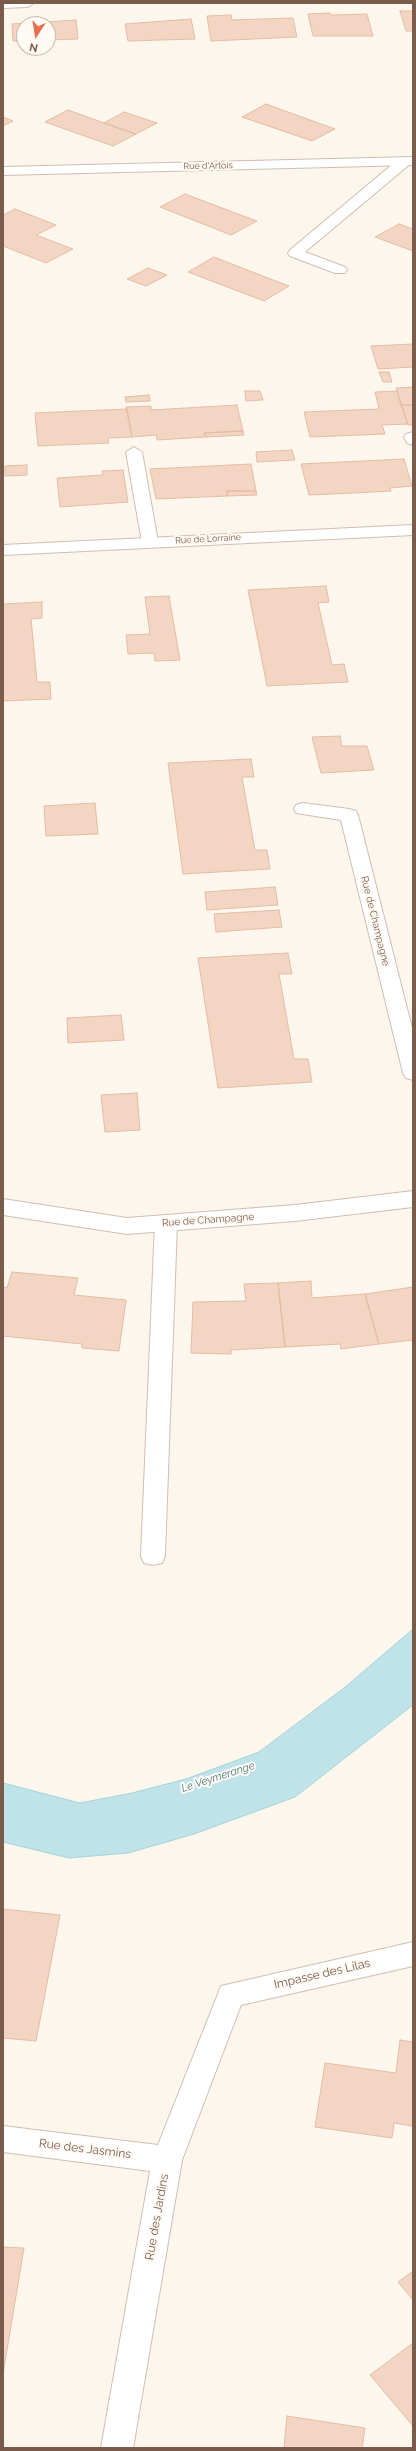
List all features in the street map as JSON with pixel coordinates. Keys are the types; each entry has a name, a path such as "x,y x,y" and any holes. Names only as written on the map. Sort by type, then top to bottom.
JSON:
{"street":[{"path":"3,4 28,3"},
{"path":"340,270 295,253 409,161"},
{"name":"Rue d'Artois","path":"6,173 409,161"},
{"path":"134,452 150,542"},
{"name":"Rue de Lorraine","path":"3,550 413,530"},
{"name":"Rue de Champagne","path":"303,809 349,815 413,1073"},
{"name":"Rue de Champagne","path":"3,1207 127,1226 295,1214 413,1199"},
{"path":"154,1556 166,1223"},
{"name":"Impasse des Lilas","path":"231,1995 413,1954"},
{"name":"Rue des Jardins","path":"117,2448 168,2160 231,1995"},
{"name":"Rue des Jasmins","path":"3,2139 168,2160"}],"water":[{"name":"Le Veymerange","path":"413,1629 413,1705 295,1797 194,1834 128,1853 69,1858 3,1842 3,1783 80,1803 132,1793 186,1779 259,1752 344,1688"}],"building":[{"path":"400,11 413,11 413,31 406,31"},
{"path":"330,13 331,15 367,14 373,36 313,36 308,14"},
{"path":"231,15 232,20 293,18 297,37 211,41 207,16"},
{"path":"191,19 195,39 128,41 125,24"},
{"path":"76,20 78,39 56,40 56,21"},
{"path":"12,24 16,24 16,41 13,41"},
{"path":"266,104 335,129 312,141 242,117"},
{"path":"68,110 136,134 113,146 45,122"},
{"path":"124,112 157,123 136,134 104,123"},
{"path":"3,117 13,121 3,126"},
{"path":"185,194 257,221 231,235 160,207"},
{"path":"15,209 56,225 36,235 73,249 46,263 3,246 3,215"},
{"path":"399,224 413,229 413,251 375,237"},
{"path":"214,257 289,286 264,301 188,272"},
{"path":"148,268 167,275 146,286 127,279"},
{"path":"413,344 413,367 378,369 371,346"},
{"path":"379,372 389,372 392,382 383,382"},
{"path":"413,387 413,405 401,405 396,388"},
{"path":"245,391 260,391 263,400 246,401"},
{"path":"397,391 408,424 382,425 385,434 310,437 304,412 379,409 375,392"},
{"path":"149,395 150,401 126,402 125,397"},
{"path":"237,405 243,431 204,433 206,437 157,440 156,435 132,437 126,407 151,406 151,410"},
{"path":"401,405 413,405 413,425 408,425"},
{"path":"127,409 132,437 108,438 109,443 38,446 35,413"},
{"path":"243,431 244,435 206,437 204,433"},
{"path":"292,450 295,460 257,462 256,452"},
{"path":"404,459 412,486 390,488 391,491 354,493 309,495 301,464"},
{"path":"251,464 256,491 227,491 227,496 156,499 150,469"},
{"path":"27,465 27,475 5,476 5,466"},
{"path":"123,470 128,502 60,507 57,478 103,475 102,471"},
{"path":"227,491 256,491 257,495 227,496"},
{"path":"326,586 329,602 318,603 332,665 344,664 348,682 267,686 248,590"},
{"path":"169,596 180,660 155,661 154,653 128,654 126,635 150,634 145,597"},
{"path":"42,602 42,618 31,619 37,682 50,682 51,699 3,701 3,604"},
{"path":"340,736 342,746 367,746 374,770 321,773 312,737"},
{"path":"251,759 254,777 242,777 255,850 267,850 270,869 183,874 168,763"},
{"path":"95,803 98,834 46,836 44,806"},
{"path":"275,887 278,905 207,910 205,892"},
{"path":"279,910 282,927 216,932 214,914"},
{"path":"288,953 292,974 279,974 294,1059 308,1059 312,1082 218,1088 198,958"},
{"path":"121,1015 124,1040 68,1043 67,1018"},
{"path":"137,1093 140,1130 105,1132 101,1095"},
{"path":"12,1272 78,1278 74,1295 126,1300 119,1351 82,1348 82,1344 3,1336 3,1287 7,1288"},
{"path":"311,1281 312,1298 365,1294 379,1344 341,1349 340,1344 285,1347 278,1283"},
{"path":"278,1283 285,1347 231,1350 231,1354 191,1353 193,1302 246,1301 244,1284"},
{"path":"413,1287 413,1340 379,1344 365,1294"},
{"path":"3,1909 60,1915 36,2041 3,2038"},
{"path":"400,2040 413,2042 413,2126 394,2123 392,2138 315,2127 325,2063 396,2073"},
{"path":"3,2247 24,2248 3,2374"},
{"path":"413,2271 413,2300 398,2282"},
{"path":"413,2343 413,2426 370,2375"},
{"path":"287,2416 365,2428 362,2448 284,2448"}]}
